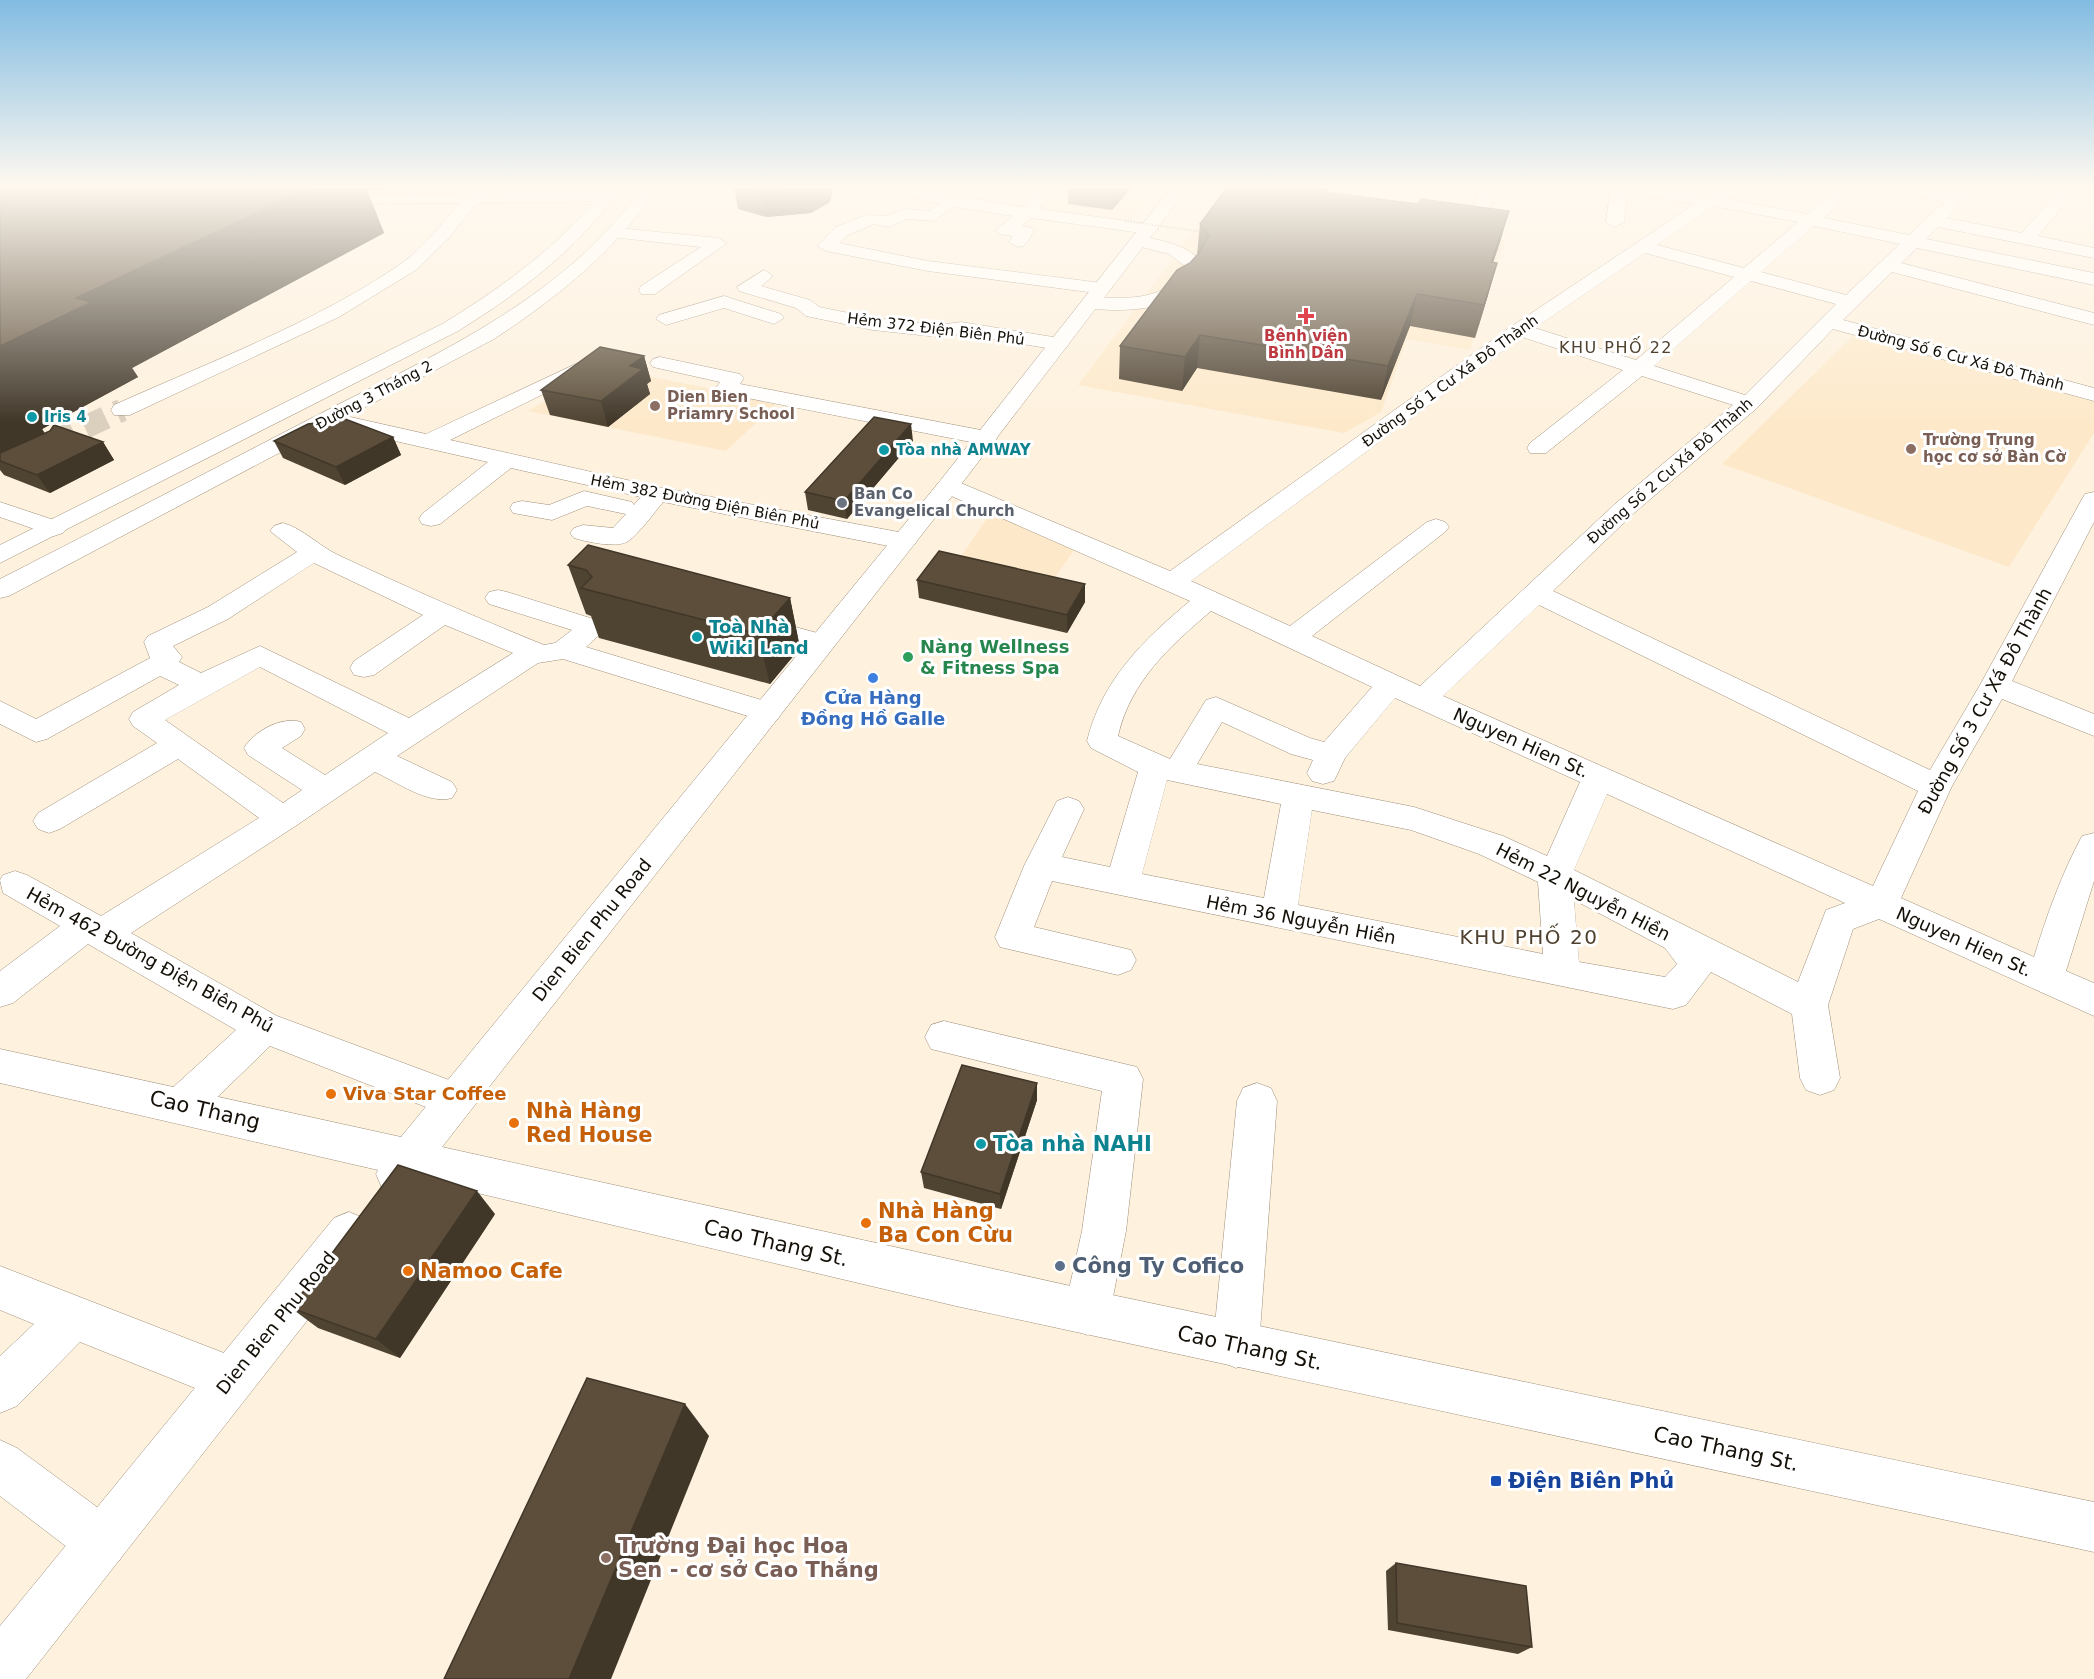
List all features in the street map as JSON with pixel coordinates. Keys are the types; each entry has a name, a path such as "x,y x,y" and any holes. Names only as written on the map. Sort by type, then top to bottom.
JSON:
{"street":[{"path":"122,410 332,313 409,266"},
{"name":"Đường 3 Tháng 2","path":"0,555 451,327 507,292 540,266"},
{"name":"Đường 3 Tháng 2","path":"0,590 452,354 517,315 568,279 582,266"},
{"path":"648,290 683,266"},
{"path":"930,266 1135,303 1169,298 1190,280 1195,266"},
{"name":"Dien Bien Phu Road","path":"0,1670 230,1379 409,1160 454,1100 948,486 1120,266"},
{"name":"Ðường Số 1 Cư Xá Đô Thành","path":"1172,582 1519,330 1616,266"},
{"path":"1714,266 1850,302"},
{"path":"1538,448 1639,368 1755,266"},
{"name":"Ðường Số 2 Cư Xá Đô Thành","path":"1423,699 1624,509 1749,403 1828,322 1889,266"},
{"path":"1890,266 2094,320"},
{"path":"2033,266 2094,279"},
{"name":"Hẻm 372 Điện Biên Phủ","path":"764,276 746,287 803,304 813,312"},
{"name":"Hẻm 372 Điện Biên Phủ","path":"666,320 724,303 783,320 813,312 873,324 939,331 961,328 1059,344"},
{"name":"Đường Số 6 Cư Xá Đô Thành","path":"1828,322 2094,394"},
{"path":"1519,330 1749,403"},
{"path":"428,442 605,356"},
{"path":"660,363 733,378 727,388 986,438"},
{"name":"Hẻm 382 Đường Điện Biên Phủ","path":"328,419 506,460 650,503 904,541"},
{"path":"431,519 506,460"},
{"name":"Nguyen Hien St.","path":"948,486 1172,582 1423,699 2094,1000"},
{"path":"522,508 552,513 584,498 650,503"},
{"path":"583,533 619,536 650,503"},
{"path":"0,509 54,528"},
{"name":"Ðường Số 3 Cư Xá Đô Thành","path":"1881,904 1936,786 1995,685 2091,511"},
{"path":"1292,638 1436,527"},
{"path":"283,531 314,552 443,614 542,655 564,650 593,628 498,598"},
{"path":"0,711 36,732 159,664 168,657 159,650 158,642 218,613 314,552"},
{"path":"1536,593 1936,786"},
{"name":"Hẻm 22 Nguyễn Hiền","path":"1209,599 1145,657 1126,683 1104,726 1102,741 1167,769 1306,795 1414,819 1491,845 1555,875 1679,940"},
{"path":"364,668 443,614"},
{"path":"734,619 822,643"},
{"path":"564,650 767,712"},
{"path":"0,992 94,930 283,819 411,732 535,652"},
{"path":"283,819 144,720 201,685 260,655 411,732"},
{"path":"159,664 201,685"},
{"path":"1279,914 1306,795 1331,754 1391,684"},
{"path":"1995,685 2094,726"},
{"path":"1122,884 1167,769 1216,707 1302,747 1331,754"},
{"path":"290,729 259,748 326,790"},
{"path":"49,821 179,744"},
{"path":"373,758 441,790"},
{"path":"1562,972 1555,875 1598,778"},
{"path":"1068,809 1041,866 1013,937 1118,960"},
{"path":"2045,979 2083,898 2094,845"},
{"name":"Hẻm 36 Nguyễn Hiền","path":"1041,866 1673,994 1694,970 1696,959 1679,940"},
{"name":"Hẻm 462 Đường Điện Biên Phủ","path":"15,884 264,1027 454,1100"},
{"path":"1820,1078 1809,1005 1838,920 1881,904"},
{"path":"1679,940 1809,1005"},
{"path":"183,1104 264,1027"},
{"path":"944,1036 1123,1079 1104,1231 1087,1312"},
{"name":"Cao Thang","path":"0,1066 183,1104 409,1160"},
{"path":"1236,1345 1257,1101"},
{"name":"Cao Thang St.","path":"409,1160 1236,1345 2094,1527"},
{"path":"0,1287 230,1379"},
{"path":"0,1389 73,1318"},
{"path":"0,1465 102,1542"}],"shaded area":[{"name":"Bệnh viện Bình Dân","path":"1167,266 1497,266 1470,350 1407,339 1381,412 1344,433 1078,385"},
{"name":"Trường Trung học cơ sở Bàn Cờ","path":"1856,333 2094,402 2094,433 2009,567 1722,464"},
{"name":"Dien Bien Priamry School","path":"606,368 778,402 726,451 528,411"},
{"path":"990,514 1078,544 1052,582 960,558"}],"building":[{"path":"0,266 143,266 76,298 92,302 0,346"},
{"path":"1184,266 1496,266 1484,305 1417,294 1388,366 1200,335 1185,357 1120,346 1177,270"},
{"path":"600,347 644,356 630,366 643,369 601,401 541,390"},
{"path":"874,417 911,424 844,501 805,492"},
{"path":"345,419 393,437 336,467 274,441 308,424"},
{"path":"54,425 103,442 37,475 0,461 0,453 50,431"},
{"path":"588,545 790,598 758,634 581,588 592,577 586,570 568,565"},
{"path":"939,551 1085,584 1067,615 917,580"},
{"name":"Tòa nhà NAHI","path":"962,1065 1037,1083 1000,1194 921,1172"},
{"path":"398,1165 477,1191 376,1339 291,1308"},
{"path":"587,1378 685,1404 569,1679 444,1679"},
{"path":"1396,1563 1526,1586 1532,1647 1397,1623"}],"tunnel":[{"path":"53,442 122,410"}],"place":[{"name":"Bệnh viện Bình Dân","path":"1306,316"},
{"name":"Dien Bien Priamry School","path":"655,406"},
{"name":"Iris 4","path":"32,417"},
{"name":"Trường Trung học cơ sở Bàn Cờ","path":"1911,449"},
{"name":"Tòa nhà AMWAY","path":"884,450"},
{"name":"Ban Co Evangelical Church","path":"842,503"},
{"name":"Toà Nhà Wiki Land","path":"697,637"},
{"name":"Nàng Wellness & Fitness Spa","path":"908,657"},
{"name":"Cửa Hàng Đồng Hồ Galle","path":"873,678"},
{"name":"Viva Star Coffee","path":"331,1094"},
{"name":"Nhà Hàng Red House","path":"514,1123"},
{"name":"Tòa nhà NAHI","path":"981,1144"},
{"name":"Nhà Hàng Ba Con Cừu","path":"866,1223"},
{"name":"Công Ty Cofico","path":"1060,1266"},
{"name":"Namoo Cafe","path":"408,1271"},
{"name":"Điện Biên Phủ","path":"1496,1481"},
{"name":"Trường Đại học Hoa Sen - cơ sở Cao Thắng","path":"606,1558"}],"district":[{"name":"KHU PHỐ 22","path":"1616,347"},
{"name":"KHU PHỐ 20","path":"1529,937"}]}
